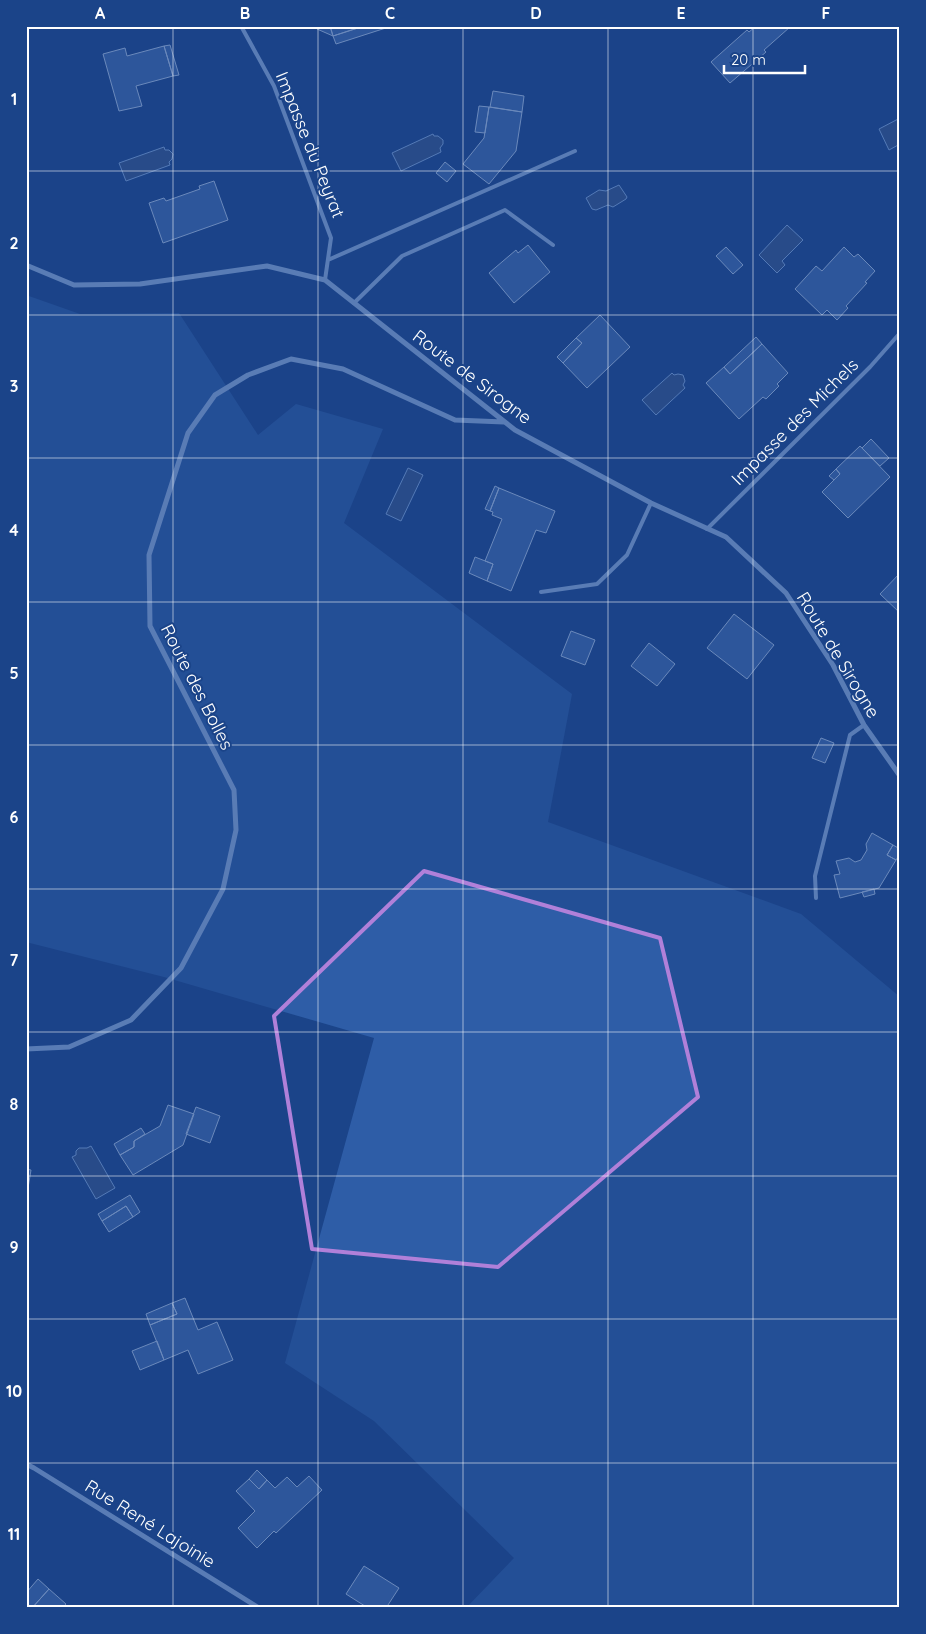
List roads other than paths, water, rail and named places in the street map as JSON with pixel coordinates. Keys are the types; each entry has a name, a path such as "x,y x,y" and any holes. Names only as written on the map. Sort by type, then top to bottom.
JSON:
{"street":[{"name":"Route de Sirogne","path":"26,265 74,284 140,284 267,266 325,280 515,430 651,503 726,537 786,594 834,665 864,725 900,776"},
{"name":"Route des Bolles","path":"26,1049 69,1047 130,1020 181,968 223,889 236,830 234,790 150,626 150,555 188,434 215,395 248,375 292,359 343,369 455,420 504,422"},
{"name":"Rue René Lajoinie","path":"26,1464 259,1608"}],"lane":[{"name":"Impasse du Peyrat","path":"241,26 274,86 332,238 325,280"},
{"path":"328,260 575,151"},
{"path":"354,303 402,256 505,210 553,245"},
{"name":"Impasse des Michels","path":"707,529 870,367 900,334"},
{"path":"541,592 597,584 627,555 651,503"},
{"path":"816,898 815,876 850,735 864,725"}]}
